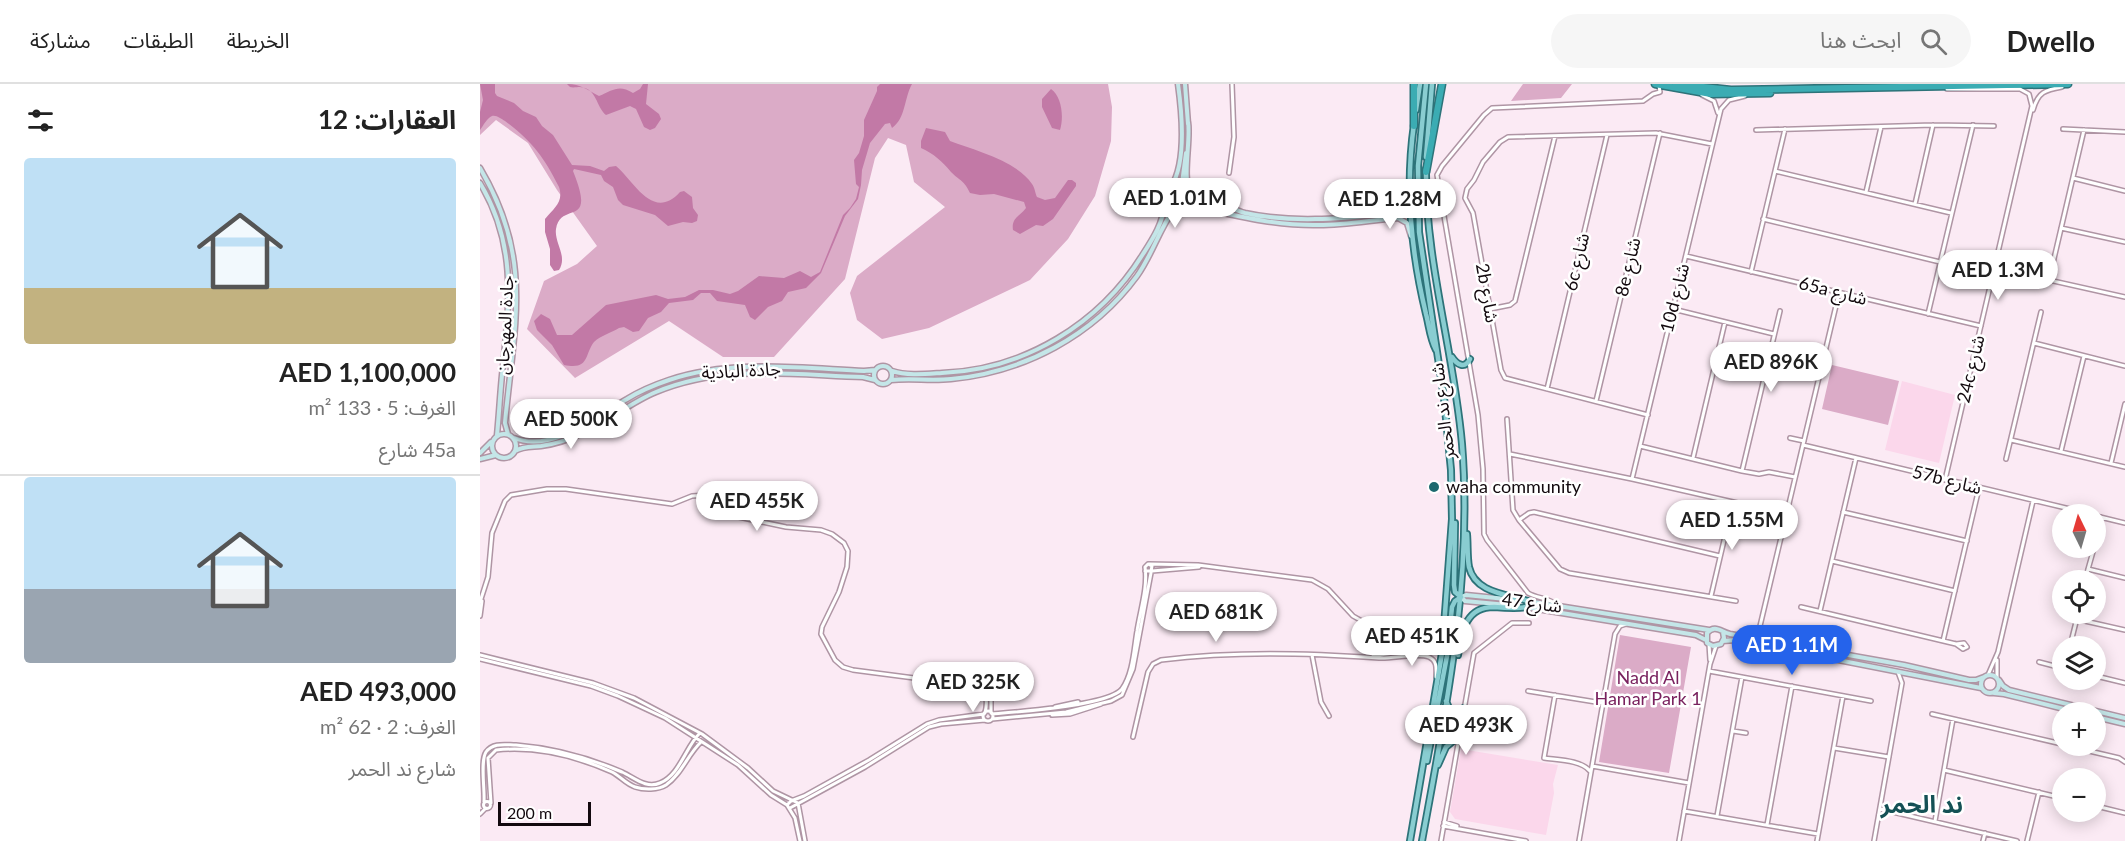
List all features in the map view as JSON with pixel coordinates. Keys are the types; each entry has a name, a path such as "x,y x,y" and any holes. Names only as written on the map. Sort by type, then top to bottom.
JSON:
{"highway":[{"path":"1426,172 1442,84"},
{"path":"1657,84 1697,93 1754,94 1816,88"},
{"path":"1676,84 1731,90 2068,84"},
{"path":"1414,126 1418,85"}],"main road":[{"name":"شارع ند الحمر","path":"1410,841 1435,697 1446,615 1451,544 1450,453 1419,226 1418,166 1426,84"},
{"name":"شارع ند الحمر","path":"1422,841 1451,677 1461,597 1465,524 1462,445 1450,353 1431,248 1426,172 1434,84"},
{"path":"1414,126 1409,178 1413,243 1423,301 1433,345 1438,354"},
{"path":"1450,353 1455,362 1460,365 1466,364 1470,359"},
{"path":"1420,783 1425,771 1445,664 1452,607 1461,597 1455,592 1454,585 1455,540 1452,484"},
{"path":"1465,524 1468,565 1476,582 1489,590 1528,604"},
{"path":"1451,677 1455,671 1462,630 1472,614 1488,608 1528,604"},
{"path":"1446,700 1454,712 1462,718"},
{"path":"1454,712 1464,708"},
{"path":"1434,773 1444,750 1459,736"}],"street":[{"path":"1179,84 1182,115 1181,144 1175,180 1163,194 1162,218 1135,267 1121,285 1088,318 1058,339 1025,355 976,369 928,374 892,371 885,366 875,369 875,380 885,385 891,380 941,379 977,375 1022,363 1065,342 1098,317 1127,288 1147,261 1184,199 1181,190 1188,122"},
{"path":"1185,84 1190,138 1187,181 1190,190 1200,198 1230,206 1242,212 1295,219 1329,220 1402,211 1407,203 1409,178"},
{"path":"1229,173 1234,137 1232,84"},
{"path":"1557,605 1549,599 1528,593 1485,537 1481,436 1470,359 1437,180 1439,170 1486,112 1492,108 1643,101 1660,92 1657,84"},
{"name":"24c شارع","path":"1945,480 2036,100 2048,89 2068,84"},
{"path":"1932,86 1958,90 2022,90 2032,99 2031,117"},
{"path":"1697,93 1714,101 1719,118"},
{"name":"10d شارع","path":"1632,479 1722,106 1729,100 1754,94"},
{"path":"1915,204 1934,125"},
{"path":"1756,130 1934,125 1994,126"},
{"path":"1928,314 1973,125"},
{"path":"1866,192 1881,127"},
{"path":"1751,272 1785,129"},
{"path":"2062,129 2125,132"},
{"path":"2049,280 2084,130"},
{"path":"1490,309 1510,305 1515,301 1555,136 1660,133 1712,144"},
{"name":"8e شارع","path":"1596,401 1660,133"},
{"name":"6c شارع","path":"1547,389 1607,135"},
{"name":"2b شارع","path":"1547,389 1508,380 1502,374 1472,210 1465,196 1481,165 1506,138 1555,136"},
{"name":"جادة المهرجان","path":"480,168 502,211 511,239 516,268 517,312 505,423 508,434"},
{"path":"1775,171 1952,213"},
{"path":"2073,178 2124,190 2125,185"},
{"name":"جادة المهرجان","path":"480,183 500,228 507,256 510,284 497,435"},
{"path":"1171,187 1181,190"},
{"path":"1164,204 1168,208 1191,206 1270,223 1319,225 1396,218 1407,225 1413,243"},
{"path":"1367,222 1370,216"},
{"path":"1763,219 1940,262"},
{"path":"2061,228 2125,242"},
{"name":"65a شارع","path":"1686,256 1981,326"},
{"path":"1996,267 2125,297"},
{"path":"1749,637 1756,634 1760,626 1839,293"},
{"path":"1673,309 1774,334"},
{"path":"1742,471 1780,311"},
{"path":"2006,459 2041,312"},
{"path":"1693,459 1725,322"},
{"path":"2034,343 2125,366"},
{"path":"2061,452 2084,356"},
{"name":"جادة البادية","path":"514,438 524,441 540,440 570,432 595,420 638,393 698,372 740,367 864,371 875,369"},
{"path":"891,380 892,371"},
{"name":"جادة البادية","path":"515,451 578,436 646,396 671,386 706,377 751,373 863,377 875,380"},
{"path":"1547,389 1648,415"},
{"path":"2111,463 2125,404"},
{"path":"1507,419 1513,507 1519,520 1560,569 1566,572 1736,601"},
{"path":"480,453 497,435 508,434 514,438 515,451 506,458 496,455 480,459"},
{"name":"57b شارع","path":"1790,438 1856,458 2052,505"},
{"path":"2011,440 2125,467"},
{"path":"492,442 496,455"},
{"path":"1640,446 1742,471 1759,474 1769,472 1795,477"},
{"path":"1510,454 1786,514"},
{"path":"1820,611 1856,458"},
{"path":"480,616 481,601 488,577 492,533 505,501 511,495 538,490 566,489 669,504 680,502 692,495 705,495 719,500 734,516 783,526 821,530 837,536 844,543 848,556 844,579 821,631 823,641 838,664 847,669 985,688 992,700 992,719"},
{"path":"1943,641 1979,489"},
{"path":"1711,597 1733,501"},
{"path":"1994,693 1999,686 1998,652 2033,501"},
{"path":"1519,520 1534,512 1720,556"},
{"path":"1843,512 1967,541"},
{"path":"2106,518 2125,523"},
{"path":"2091,558 2088,569 2125,578"},
{"path":"1832,561 1955,591"},
{"path":"789,807 799,805 929,727 1066,712 1112,701 1124,693 1133,669 1152,571 1149,564"},
{"path":"789,807 794,800 862,764 927,724 939,720 974,717 985,713 1043,710 1115,694 1124,686 1133,655 1145,566 1149,564 1212,567 1317,582 1328,589 1353,616 1413,651 1415,656"},
{"path":"1145,571 1212,567"},
{"name":"شارع 47","path":"1461,597 1465,601 1557,605 1711,630"},
{"name":"شارع 47","path":"1528,604 1607,620 1696,634 1708,643"},
{"path":"1801,607 1956,644"},
{"path":"1371,657 1428,648 1436,642 1446,615"},
{"path":"1579,841 1615,634 1614,626 1607,620"},
{"path":"1441,841 1471,667 1476,650 1510,624 1518,621 1529,623"},
{"path":"1615,634 1620,626 1630,624"},
{"path":"2098,624 2125,630"},
{"path":"1760,626 1761,635 1767,640"},
{"path":"1710,664 1706,636 1711,630 1717,629 1723,632 1904,665 1969,680 1986,676 1998,679 2002,687 2009,690 2125,718"},
{"path":"1679,841 1710,664 1716,646 1721,644 1724,638 1723,632"},
{"path":"1722,641 1736,640 1896,670 1981,688 1986,693 2004,694 2052,706"},
{"path":"1708,643 1716,646"},
{"path":"1981,688 1981,683 1998,652"},
{"path":"1133,737 1148,672 1158,661 1233,653 1428,657 1435,663 1435,697"},
{"path":"1312,655 1321,702 1329,716"},
{"path":"480,656 606,687 650,706 700,733 748,768 773,791 794,800 799,805 805,841"},
{"path":"480,656 605,690 665,718 738,765 771,795 789,807 795,818 800,841"},
{"path":"2038,662 2052,666"},
{"path":"1874,841 1902,683 1896,670"},
{"path":"1709,671 1871,701"},
{"path":"1902,683 1911,673"},
{"path":"1717,816 1742,677"},
{"path":"2106,678 2125,683"},
{"path":"970,686 986,696 985,720"},
{"path":"1767,825 1792,687"},
{"path":"1528,691 1602,704"},
{"path":"1555,695 1544,758 1578,764 1587,767 1591,772"},
{"path":"1817,841 1842,696"},
{"path":"1932,714 2052,742"},
{"path":"1935,821 1953,719"},
{"path":"2106,719 2125,724"},
{"path":"1732,730 1746,733"},
{"path":"480,812 485,805 484,758 488,750 495,745 531,746 567,752 603,764 638,781 654,785 665,781 700,733"},
{"path":"485,805 489,807 490,803 488,758 496,750 560,754 613,772 635,787 649,789 667,785 704,736"},
{"path":"1833,748 1889,757"},
{"path":"2106,755 2125,762"},
{"path":"1578,764 1588,763 1593,758"},
{"path":"1592,766 1689,783"},
{"path":"1944,770 2052,795"},
{"path":"629,784 632,777"},
{"path":"635,787 638,781"},
{"path":"2027,841 2039,792"},
{"path":"2106,808 2125,813"},
{"path":"1880,809 2017,841"},
{"path":"1684,811 1818,834"},
{"path":"1444,824 1526,841"},
{"path":"1983,841 1985,833"}],"shaded area":[{"path":"480,84 495,84 497,96 514,103 523,111 536,117 542,126 553,135 572,165 590,166 604,171 616,166 645,196 661,203 684,191 692,197 693,208 698,215 697,221 668,226 655,215 623,205 618,200 613,187 604,181 601,175 574,169 581,201 579,208 559,221 556,234 562,260 559,270 554,271 550,265 545,219 559,201 559,187 536,150 505,121 492,116 480,130 483,100"},
{"path":"567,84 576,85 584,88 570,87"},
{"path":"643,84 648,84 646,104 659,114 661,119 655,128 650,130 644,127 636,109 630,106 606,115 590,91 599,96 620,88 633,93"},
{"path":"880,84 912,84 897,124 892,128 890,123 885,124 870,143 862,170 858,199 845,216 821,273 806,288 788,292 782,301 768,307 755,320 750,317 745,305 717,301 710,293 701,293 693,300 669,303 661,312 648,318 639,331 633,332 624,327 619,328 594,342 582,363 572,366 564,365 552,345 537,330 534,321 541,314 550,319 557,335 572,335 606,305 656,295 668,299 685,297 699,290 730,294 759,276 784,278 800,271 811,277 820,272 843,215 856,199 859,187 856,184 854,160 859,153 864,136 864,120"},
{"path":"1051,89 1058,97 1061,108 1060,130 1052,128 1042,107 1042,99"},
{"path":"926,128 945,132 950,141 994,157 1016,169 1032,184 1037,197 1045,200 1055,198 1068,180 1076,183 1076,186 1053,219 1043,226 1036,225 1020,234 1013,230 1013,226 1015,220 1026,208 1024,202 994,194 970,193 964,183 941,161 921,148"},
{"path":"1902,381 1955,395 1939,463 1885,450"},
{"path":"1461,749 1558,765 1546,835 1455,819 1450,812"}],"green space":[{"path":"480,84 1108,84 1112,107 1111,141 1095,196 1068,239 1030,280 929,328 882,339 857,320 850,293 857,276 945,207 914,182 906,145 888,138 875,158 845,279 774,357 723,357 669,321 575,378 527,329 544,281 577,264 597,246 557,190 528,143 496,120 480,135"},
{"path":"1523,84 1572,84 1561,98 1511,101"},
{"path":"1832,365 1899,381 1888,425 1822,409"},
{"name":"Nadd Al Hamar Park 1","path":"1620,635 1691,647 1669,773 1599,762"}],"place":[{"name":"waha community","path":"1434,487"}],"district":[{"name":"ند الحمر","path":"1922,805"}]}
